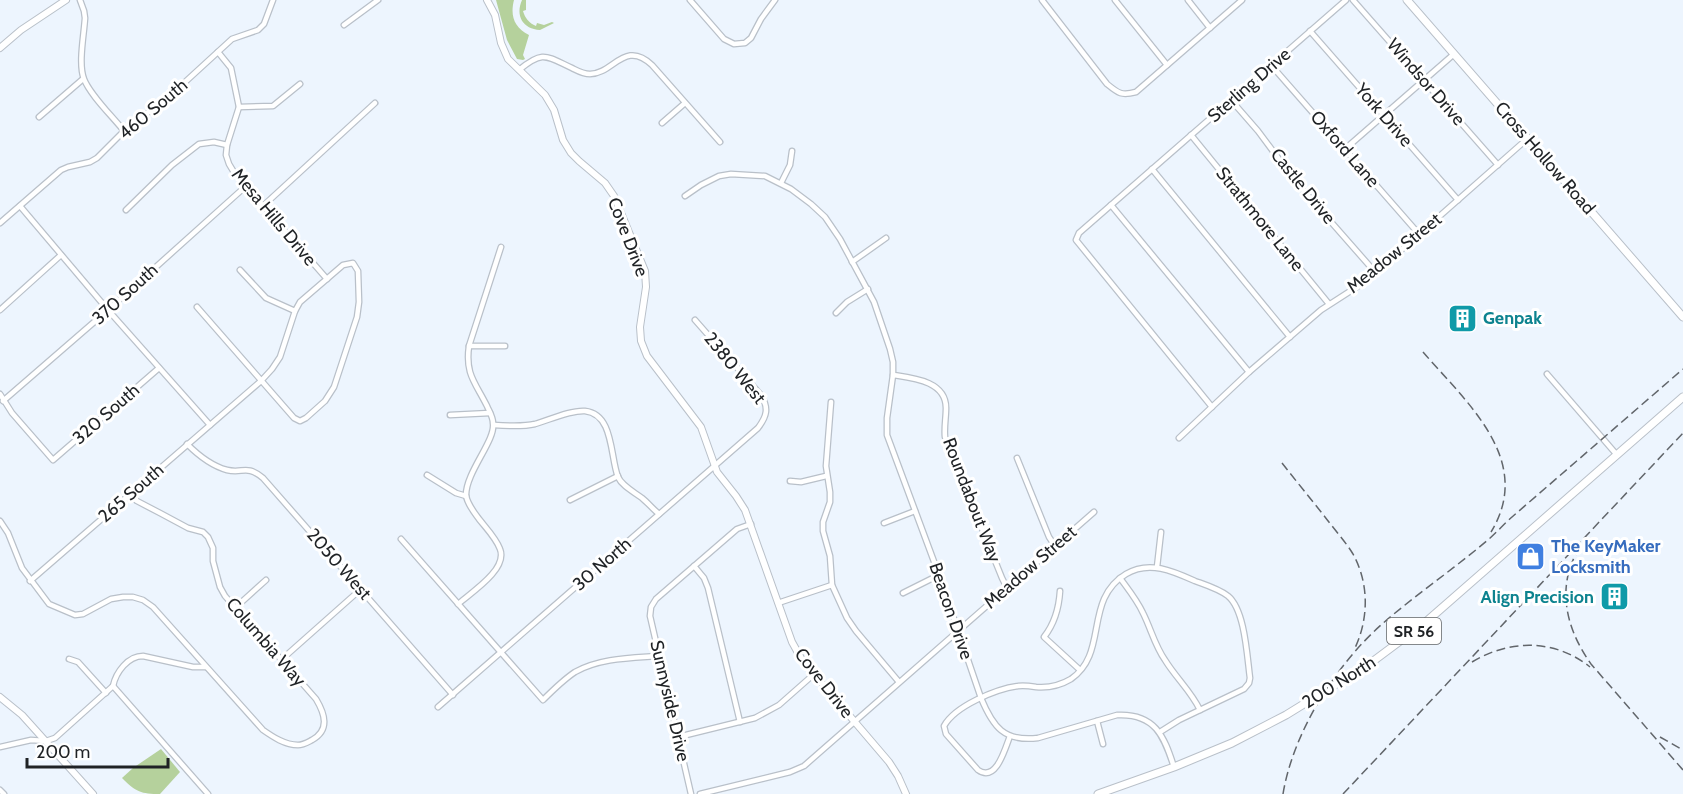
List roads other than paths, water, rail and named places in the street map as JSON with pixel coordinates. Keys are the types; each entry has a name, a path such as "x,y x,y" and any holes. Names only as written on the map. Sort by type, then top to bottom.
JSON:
{"main road":[{"path":"0,48 21,30 66,0"},
{"name":"Cove Drive","path":"487,0 495,15 503,49 511,63 549,100 563,140 571,153 605,183 617,202 645,271 646,287 640,327 641,341 647,356 701,427 715,466 736,496 751,524 792,642 801,660 889,762 906,794"},
{"name":"Cross Hollow Road","path":"1407,0 1683,317"},
{"name":"200 North","path":"1098,794 1232,743 1286,715 1372,662 1427,621 1683,397"},
{"path":"0,697 22,715 93,794"}],"street":[{"path":"80,0 85,18 81,63 83,79 124,130"},
{"name":"460 South","path":"0,223 61,170 98,158 124,130 172,94 232,39 258,30 268,16 273,0"},
{"path":"344,25 378,0"},
{"path":"690,0 724,39 734,44 745,43 751,38 775,0"},
{"path":"1042,0 1107,84 1116,92 1125,95 1136,92 1242,0"},
{"path":"1115,0 1167,65"},
{"path":"1188,0 1210,28"},
{"name":"Sterling Drive","path":"1212,407 1076,240 1079,233 1346,0"},
{"name":"Windsor Drive","path":"1353,0 1498,165"},
{"name":"York Drive","path":"1310,31 1458,200"},
{"name":"Mesa Hills Drive","path":"218,52 231,68 239,107 227,145 226,155 229,164 235,174 327,279"},
{"path":"1345,150 1454,54"},
{"path":"519,70 533,58 544,56 582,73 591,74 623,58 636,56 650,62 720,142"},
{"name":"Oxford Lane","path":"1271,65 1419,234"},
{"path":"39,117 83,79"},
{"path":"239,107 273,106 300,84"},
{"name":"Castle Drive","path":"1231,100 1258,131 1296,182 1375,272"},
{"path":"662,123 685,103"},
{"path":"263,206 375,104"},
{"name":"Strathmore Lane","path":"1191,135 1329,304"},
{"name":"Meadow Street","path":"1179,438 1249,372 1329,304 1375,272 1527,139"},
{"path":"126,210 172,165 199,144 213,142 227,145"},
{"path":"781,183 790,165 792,151"},
{"path":"1152,169 1290,337"},
{"name":"Beacon Drive","path":"685,195 718,176 771,177 811,204 825,217 840,239 868,289 890,349 893,375 886,418 887,435 939,574 981,698 993,724 1010,736"},
{"name":"370 South","path":"3,401 246,186"},
{"path":"1111,205 1249,372"},
{"path":"20,206 210,425"},
{"path":"852,261 886,238"},
{"path":"458,604 495,572 502,557 498,545 472,510 466,496 473,471 494,425 471,378 467,360 469,346 501,247"},
{"path":"0,310 61,255"},
{"name":"Mesa Hills Drive","path":"231,406 261,381 280,357 300,302 343,265 353,263 358,271 357,317 334,387 325,401 300,421 294,418 261,381"},
{"path":"240,270 266,298 295,311"},
{"path":"836,313 847,302 868,289"},
{"path":"197,307 261,381"},
{"name":"2380 West","path":"695,320 761,395 767,410 765,419"},
{"path":"469,346 505,346"},
{"name":"320 South","path":"3,401 53,460 159,368"},
{"path":"1547,374 1617,455"},
{"name":"Roundabout Way","path":"893,375 930,383 942,394 946,408 945,437 1007,588"},
{"path":"0,394 3,401"},
{"path":"831,402 826,476 830,502 823,522 830,556 832,585 847,618 899,682"},
{"name":"265 South","path":"30,581 231,406"},
{"path":"494,425 532,425 577,411 593,413 608,432 618,477 659,514"},
{"path":"450,415 490,413"},
{"name":"30 North","path":"438,707 715,466 765,419"},
{"name":"2050 West","path":"187,444 209,461 226,469 256,472 453,694"},
{"path":"1017,458 1049,537 1055,546"},
{"path":"427,475 456,493 466,496"},
{"path":"790,482 801,482 826,476"},
{"path":"570,500 618,477"},
{"name":"Columbia Way","path":"129,494 159,513 188,528 203,532 208,537 213,548 213,561 220,587 225,596 316,699 325,717 322,732 317,738 300,745 281,741 263,730 206,667"},
{"path":"884,523 915,511"},
{"name":"Meadow Street","path":"700,794 790,772 804,766 1094,512"},
{"path":"0,521 8,533 22,568 49,604 75,615 83,614 111,599 133,597 143,600 153,607 206,667"},
{"path":"740,722 708,588 704,578 694,566 737,529 751,524"},
{"path":"1158,567 1161,532"},
{"path":"401,539 543,700 568,677 587,666 614,660 658,656"},
{"name":"Sunnyside Drive","path":"691,794 650,616 651,607 656,599 694,566"},
{"path":"1160,732 1179,720 1244,689 1250,678 1240,617 1229,597 1218,590 1158,567 1146,567 1132,571 1110,588 1100,608 1090,654 1080,670 1071,678 1049,687 1017,686 981,698 965,705 947,720 944,726 946,734 983,774 990,773 994,769 1010,736 1038,738 1117,715 1130,714 1151,723 1160,732 1174,767"},
{"path":"903,593 939,574"},
{"path":"1120,578 1143,613 1157,648 1194,697 1200,710"},
{"path":"235,608 266,580"},
{"path":"778,603 832,585"},
{"path":"281,660 361,590"},
{"path":"1060,591 1051,629 1044,637 1080,670"},
{"path":"0,747 31,740 46,741 55,738 113,686 115,679 127,663 136,656 193,667 206,667"},
{"path":"69,659 78,662 106,693"},
{"path":"678,737 755,718 779,705 813,675"},
{"path":"113,686 208,794"},
{"path":"1097,721 1103,744"},
{"path":"804,766 807,773"},
{"path":"0,790 4,794"}],"railway":[{"path":"1423,352 1475,412 1490,434 1500,457 1505,481 1502,506 1491,532"},
{"path":"1283,794 1288,771 1306,725 1332,680 1364,642 1394,614 1489,539 1683,369"},
{"path":"1343,794 1683,433"},
{"path":"1282,463 1347,544 1358,565 1364,589 1365,613 1355,648"},
{"path":"1580,547 1572,562 1566,592 1570,622 1575,636 1591,664 1683,770"},
{"path":"1472,662 1502,649 1532,645 1562,651 1590,667"},
{"path":"1660,737 1683,750"}],"place":[{"name":"Genpak","path":"1462,318"},
{"name":"The KeyMaker Locksmith","path":"1530,556"},
{"name":"Align Precision","path":"1615,597"}]}
